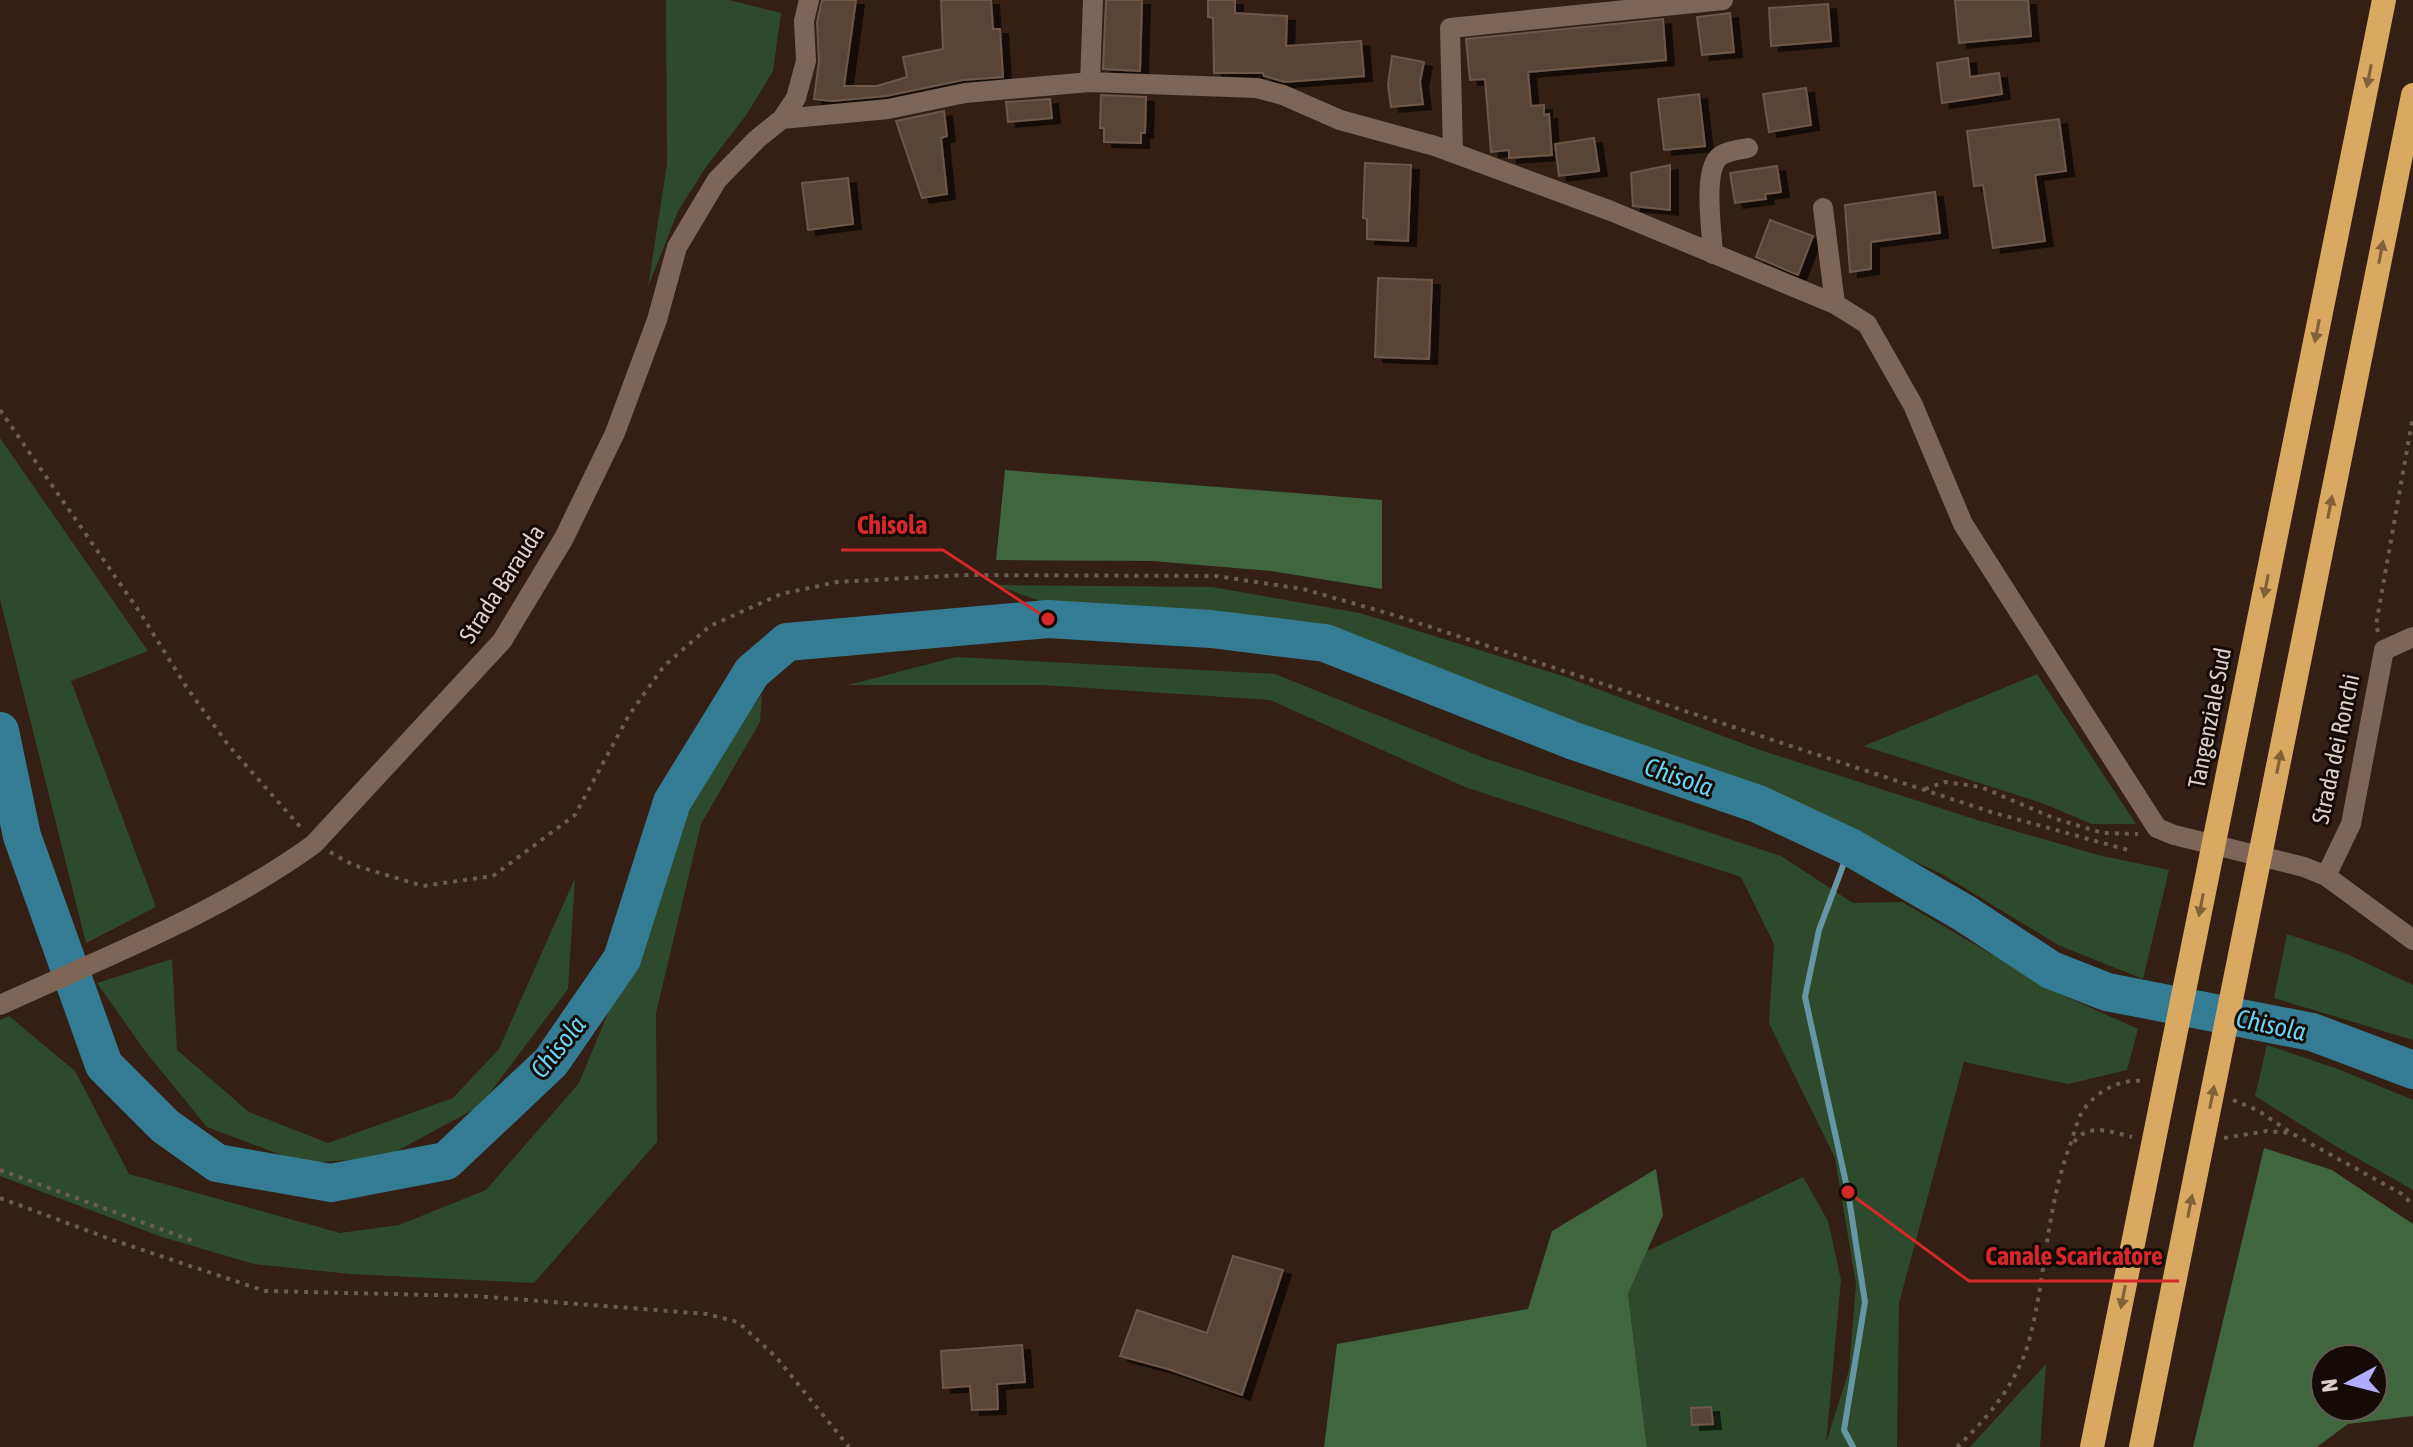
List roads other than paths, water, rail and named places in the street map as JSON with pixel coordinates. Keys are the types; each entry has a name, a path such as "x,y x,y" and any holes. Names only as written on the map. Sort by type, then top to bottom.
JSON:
{"highway":[{"name":"Tangenziale Sud","path":"2092,1447 2384,0"},
{"path":"2141,1447 2413,95"}],"street":[{"name":"Strada Barauda","path":"0,1005 201,913 277,870 314,844 502,641 564,538 615,433 657,320 677,247 717,180 757,139 782,119 796,98 806,61 804,21 809,0"},
{"path":"1090,82 1093,0"},
{"path":"1453,153 1450,28 1723,0"},
{"path":"782,119 888,109 965,93 1090,82 1257,88 1283,95 1340,120 1453,153 1611,211 1835,304 1867,324 1913,405 1963,524 2157,828 2174,835 2304,867 2326,876 2413,940"},
{"path":"1713,254 1712,166 1720,155 1748,148"},
{"path":"1823,208 1835,304"},
{"name":"Strada dei Ronchi","path":"2326,876 2351,824 2384,650 2413,637"}],"waterway":[{"name":"Chisola","path":"0,731 22,836 104,1065 165,1126 217,1163 331,1183 446,1161 551,1062 622,959 672,802 752,672 787,642 1048,619 1211,629 1325,643 1574,741 1758,804 1850,847 1964,913 2051,970 2107,992 2312,1032 2413,1070"},
{"path":"1850,847 1819,930 1805,997 1848,1192 1865,1302 1844,1430 1853,1447"}],"place":[{"name":"Chisola","path":"1048,619"},
{"name":"Canale Scaricatore","path":"1848,1192"}]}
